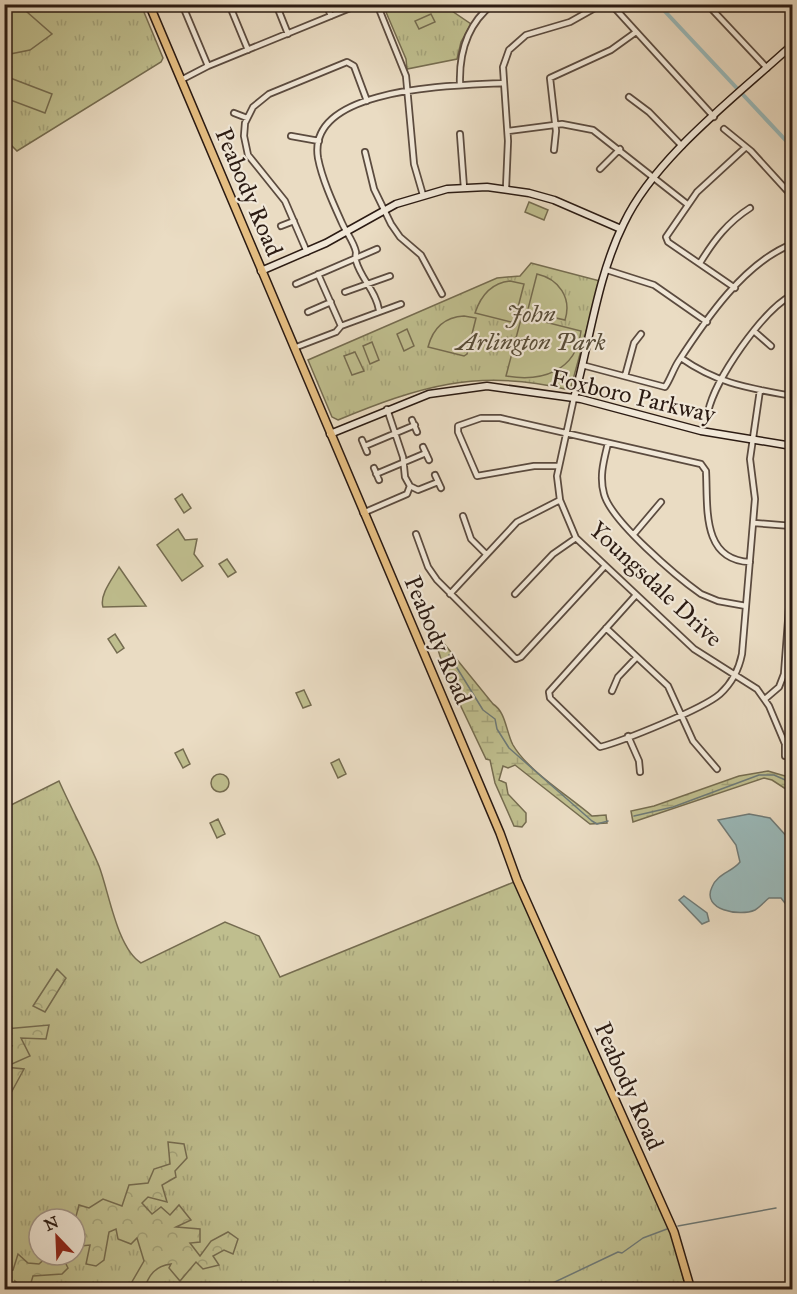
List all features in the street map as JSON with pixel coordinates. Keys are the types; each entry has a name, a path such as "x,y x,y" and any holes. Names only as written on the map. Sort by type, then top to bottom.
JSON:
{"main road":[{"name":"Peabody Road","path":"149,4 557,974 674,1232 691,1290"}],"street":[{"path":"182,4 208,66"},
{"path":"229,4 248,50"},
{"path":"276,4 288,34"},
{"path":"326,4 331,16"},
{"path":"181,80 208,66 360,4"},
{"path":"377,4 402,63 408,91 414,164 423,195"},
{"path":"460,84 460,60 465,40 474,24 493,4"},
{"path":"506,189 508,131 504,61 515,43 526,35 582,17 602,4"},
{"path":"611,4 714,117"},
{"path":"707,4 767,69"},
{"path":"554,150 555,125 550,78 610,50 636,32"},
{"name":"Youngsdale Drive","path":"765,699 757,688 702,656 604,567 576,538 560,500 558,466 607,270 621,229 636,200 653,176 682,147 792,45"},
{"path":"307,252 282,195 248,155 244,136 247,118 257,103 270,93 347,62 354,66 367,101"},
{"path":"379,310 355,257 356,252 318,158 319,141 331,120 344,110 367,101 408,91 460,84 504,83"},
{"path":"629,97 650,112 682,147"},
{"path":"234,113 247,118"},
{"path":"508,131 555,125 585,126 620,149 687,204"},
{"path":"724,129 746,147 792,196"},
{"path":"460,134 464,188"},
{"path":"291,136 319,141"},
{"path":"735,288 666,240 687,204 746,147"},
{"path":"600,169 620,149"},
{"path":"365,152 374,189 395,232 421,255 442,294"},
{"path":"261,271 307,252 384,210 423,195 464,188 506,189 554,200 621,229"},
{"path":"700,263 716,237 750,208"},
{"path":"281,226 294,221"},
{"path":"582,365 664,387 707,321 735,288 762,259 792,243"},
{"path":"296,284 377,249"},
{"path":"607,270 654,285 707,321"},
{"path":"318,274 341,326"},
{"path":"345,292 390,276"},
{"path":"708,412 720,379 776,307 792,295"},
{"path":"308,312 331,302"},
{"path":"294,348 336,332 341,326 379,310 383,311 401,304"},
{"path":"755,332 771,346"},
{"path":"625,376 634,343 640,334"},
{"path":"681,358 741,388 792,396"},
{"name":"Foxboro Parkway","path":"330,434 387,409 429,394 487,386 574,398 686,428 792,446"},
{"path":"636,595 550,688 549,695 597,746 605,746 718,696 735,674 742,654 754,523 755,498 750,468 760,390"},
{"path":"387,409 394,424 394,434 405,477 410,486 418,490 438,482"},
{"path":"558,466 525,467 477,476 458,427 470,420 489,417 566,432 704,465 710,532 714,544 728,558 750,562"},
{"path":"362,440 366,449 413,422 417,432"},
{"path":"608,443 602,471 604,494 614,514 701,594 718,601 746,606"},
{"path":"423,447 429,460"},
{"path":"374,468 378,477 403,462 426,453"},
{"path":"435,475 441,488"},
{"path":"363,513 407,494 410,486"},
{"path":"450,594 517,522 560,500"},
{"path":"634,534 661,502"},
{"path":"463,516 471,538 486,554"},
{"path":"754,523 792,526"},
{"path":"416,534 428,567 450,594 511,657 517,659 604,567"},
{"path":"515,594 553,554 576,538"},
{"path":"785,756 784,744 765,699 778,687 784,674 792,568"},
{"path":"606,628 668,686 693,741 717,769"},
{"path":"612,691 618,677 638,657"},
{"path":"628,736 639,761 640,772"}],"green space":[{"path":"4,5 141,5 163,58 161,62 17,151 5,139"},
{"path":"4,5 19,5 52,34 30,50 5,55"},
{"path":"383,5 443,5 471,24 461,42 457,59 407,69 406,59"},
{"path":"431,14 435,22 419,29 415,21"},
{"path":"5,76 52,94 45,113 5,98"},
{"path":"529,202 548,210 544,220 525,212"},
{"name":"John Arlington Park","path":"531,263 600,281 571,387 565,389 504,380 449,384 395,398 338,420 332,417 308,360 497,278 520,276"},
{"path":"537,274 552,280 562,291 567,304 565,320 530,312 528,309"},
{"path":"510,281 524,284 515,319 511,322 475,313 480,301 492,287"},
{"path":"464,316 476,318 467,354 464,356 428,347 433,334 441,325 451,319"},
{"path":"525,317 581,331 578,345 572,356 555,371 532,377 506,376 521,319"},
{"path":"407,329 414,346 404,351 397,334"},
{"path":"372,342 379,360 370,364 363,346"},
{"path":"355,352 364,371 352,375 344,356"},
{"path":"182,494 191,508 184,513 175,499"},
{"path":"178,529 185,540 197,539 194,554 203,566 182,581 157,545"},
{"path":"227,559 236,572 228,577 219,564"},
{"path":"119,567 146,606 103,607 105,592"},
{"path":"115,634 124,648 117,653 108,639"},
{"path":"433,634 437,635 501,712 513,745 528,764 592,816 606,815 607,823 590,824 515,765 508,768 503,766 499,780 506,783 508,794 526,813 526,822 522,827 514,826 495,783 490,760 486,759 446,675"},
{"path":"304,690 311,705 303,708 296,693"},
{"path":"183,749 190,764 183,768 175,753"},
{"path":"339,759 346,774 338,778 331,763"},
{"path":"768,771 792,778 792,793 772,780 764,778 633,822 631,811 654,806 739,776"},
{"path":"216,774 224,774 229,779 227,790 216,792 211,787 211,779"},
{"path":"59,781 99,866 120,933 133,956 141,963 225,922 259,936 280,977 514,882 662,1212 674,1242 686,1289 5,1290 5,808"},
{"path":"218,819 225,834 217,838 210,823"},
{"path":"57,969 66,978 45,1012 33,1006"},
{"path":"49,1025 46,1039 21,1038 30,1056 5,1067 5,1056 12,1046 5,1044 5,1029"},
{"path":"5,1067 24,1069 5,1104"},
{"path":"168,1142 184,1144 187,1158 175,1171 176,1177 162,1185 167,1202 148,1197 142,1203 152,1214 161,1207 170,1215 179,1205 191,1220 176,1227 200,1229 200,1242 190,1243 200,1256 211,1241 228,1232 238,1239 233,1254 224,1250 213,1256 219,1265 203,1269 196,1262 180,1281 169,1268 171,1264 165,1265 153,1272 144,1289 132,1289 129,1287 144,1261 137,1238 131,1244 118,1239 116,1229 109,1232 104,1260 96,1266 87,1264 90,1245 87,1245 87,1207 103,1199 122,1206 129,1185 148,1183 154,1169 170,1164"},
{"path":"18,1254 27,1262 27,1267 68,1268 62,1274 33,1276 30,1286 26,1289 15,1281 16,1289 11,1289 5,1283 5,1272 13,1270"}],"water":[{"path":"749,814 770,818 789,839 787,851 792,856 792,912 781,898 769,898 755,910 740,913 724,910 712,901 710,895 714,883 740,862 736,845 718,820"},
{"path":"684,896 707,913 709,921 702,924 679,900"}],"waterway":[{"path":"658,4 792,147"},
{"path":"449,655 483,710 495,719 497,729 509,748 592,821 597,824 608,821"},
{"path":"634,816 673,807 759,775 774,775 792,783"},
{"path":"678,1226 776,1208"},
{"path":"538,1290 618,1252 622,1253 643,1238 667,1229"}]}
